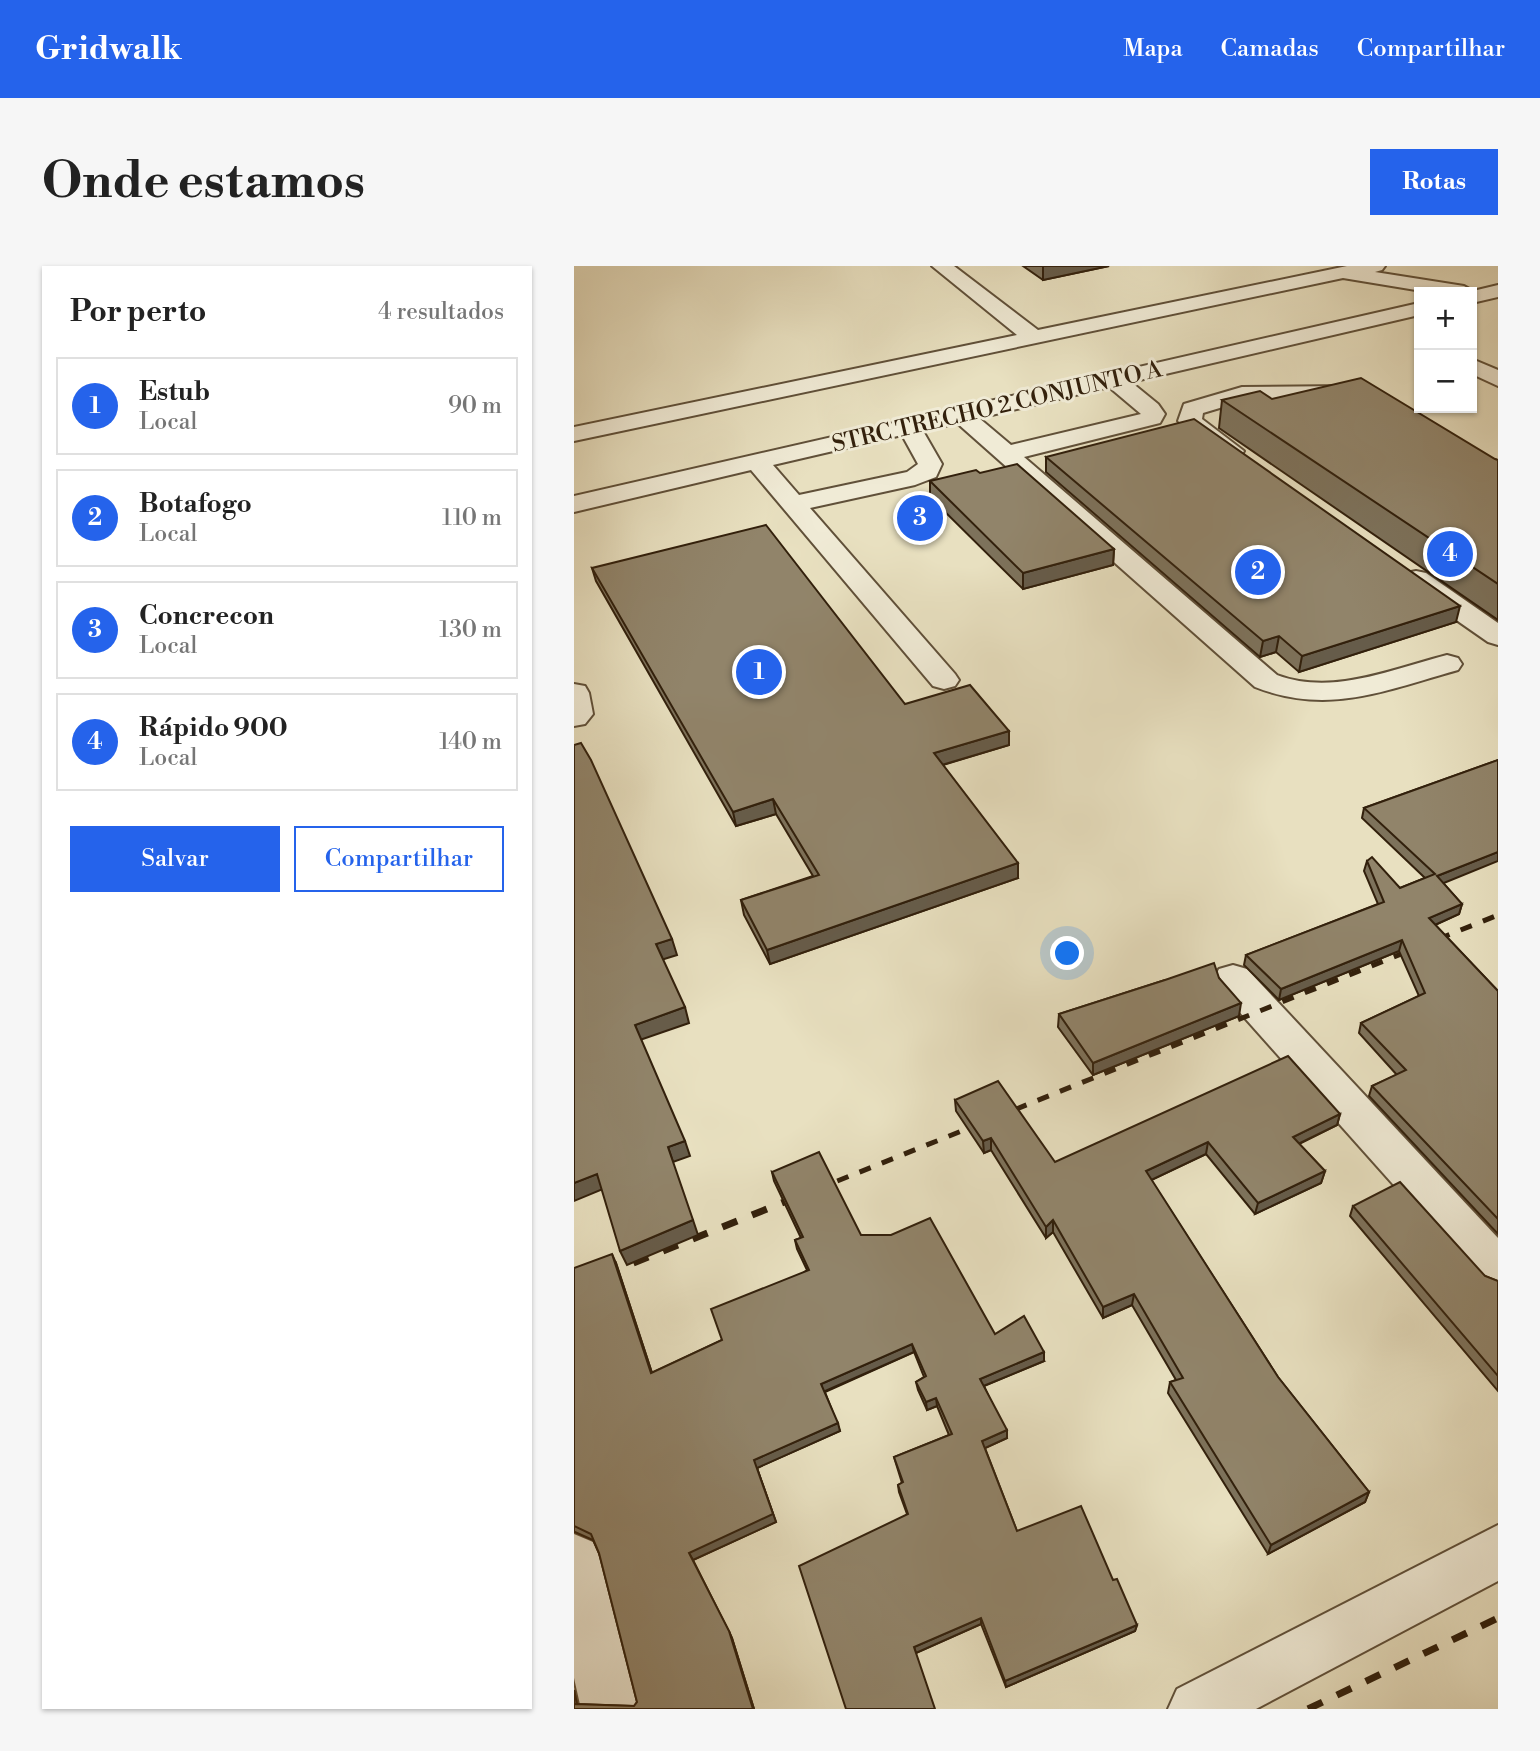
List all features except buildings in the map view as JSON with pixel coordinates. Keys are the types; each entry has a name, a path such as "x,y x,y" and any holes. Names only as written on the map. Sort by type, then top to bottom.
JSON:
{"street":[{"path":"942,266 1033,337"},
{"path":"574,434 1033,337 1337,269 1375,266"},
{"path":"1337,269 1481,294"},
{"name":"STRC TRECHO 2 CONJUNTO A","path":"574,504 1414,310"},
{"path":"1381,318 1410,333"},
{"path":"1203,359 1242,394"},
{"path":"1477,368 1498,379"},
{"path":"1006,454 1152,418 1150,409 1114,380"},
{"path":"1247,461 1190,421 1192,409 1242,394 1359,393 1370,401"},
{"path":"962,415 1266,681 1283,691 1332,693 1447,664"},
{"path":"793,504 915,478 927,472 930,464 909,428"},
{"path":"758,463 944,680"},
{"path":"1395,564 1498,636"},
{"path":"574,693 577,714 574,717"},
{"path":"1233,979 1498,1270"},
{"path":"1198,1709 1498,1552"},
{"path":"574,1561 610,1709"}],"railway":[{"path":"815,1190 1498,915"},
{"path":"574,1287 819,1188"},
{"path":"1308,1709 1498,1618"}],"place":[{"name":"Concrecon","path":"920,518"},
{"name":"Rápido 900","path":"1450,554"},
{"name":"Botafogo","path":"1258,572"},
{"name":"Estub","path":"759,672"}]}
